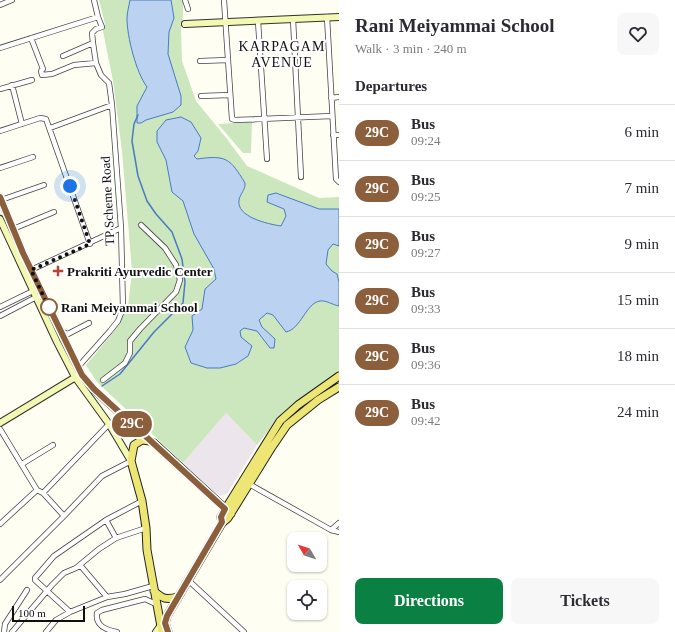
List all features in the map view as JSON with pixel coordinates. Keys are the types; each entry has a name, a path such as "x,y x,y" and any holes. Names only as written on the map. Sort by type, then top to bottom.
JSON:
{"main road":[{"path":"185,24 339,17"},
{"path":"1,198 31,270 81,373 94,389 228,512"},
{"path":"0,219 34,294 75,377 109,424 131,461 142,501 146,528 147,550 156,604 162,629 156,632"},
{"path":"0,423 81,373"},
{"path":"228,512 280,421 298,404 339,376"},
{"path":"168,632 165,623 167,616 222,522 221,517 228,512 287,425 318,400 339,387"},
{"path":"131,461 134,445 142,440 150,441"},
{"path":"153,588 161,598 170,599 178,597"}],"street":[{"path":"0,5 12,0"},
{"path":"63,56 93,43 92,34 94,31 102,27 94,0"},
{"path":"185,0 188,9"},
{"path":"224,0 231,116 233,119 332,116"},
{"path":"0,48 98,17"},
{"path":"327,17 333,135 337,180"},
{"path":"292,19 301,177"},
{"path":"258,21 267,159"},
{"path":"31,38 43,69 41,71 42,75 52,74 74,65 96,63"},
{"name":"TP Scheme Road","path":"78,367 118,321 123,308 121,228 112,104 109,83 101,75 96,63 93,43"},
{"path":"200,61 228,60"},
{"path":"0,89 32,80"},
{"path":"12,85 22,124"},
{"path":"201,96 230,96"},
{"path":"331,98 339,97"},
{"path":"50,128 112,104"},
{"path":"0,131 45,118 47,120 90,244"},
{"path":"333,135 339,135"},
{"path":"0,168 33,157"},
{"path":"1,198 44,185"},
{"path":"13,228 54,212"},
{"path":"103,380 125,363 130,353 130,341 176,292 180,280 176,266 165,248 141,225"},
{"path":"31,270 90,244 121,228"},
{"path":"0,316 34,294"},
{"path":"0,307 34,294 42,294"},
{"path":"60,331 68,334 89,323"},
{"path":"43,493 109,424"},
{"path":"0,429 37,490 43,493 64,516"},
{"path":"22,464 54,444"},
{"path":"0,580 102,476 131,461"},
{"path":"248,484 331,530 339,532"},
{"path":"0,524 37,490"},
{"path":"70,612 35,580 35,578 54,556 106,520 142,501"},
{"path":"106,520 116,538"},
{"path":"331,530 339,523"},
{"path":"12,632 64,573 80,565 99,549 116,538 146,528"},
{"path":"80,565 107,597"},
{"path":"188,580 244,632"},
{"path":"46,632 56,620 70,612 107,597 153,588"},
{"path":"4,632 5,624 27,590"},
{"path":"117,632 104,628 99,624 96,618 97,613 102,610 145,599 156,604"}],"shaded area":[{"path":"226,413 257,445 227,494 221,496 215,493 183,463"}],"green space":[{"path":"99,0 183,0 181,28 182,61 196,101 247,166 319,198 339,197 339,372 283,412 257,445 226,413 183,463 97,382 86,365 112,334 128,307 132,271 122,151 113,81 103,31 105,24"},
{"path":"252,122 251,153 243,153 218,124"}],"water":[{"path":"130,0 171,0 174,18 169,32 168,54 181,96 181,105 173,112 146,120 141,123 137,123 137,106 147,87 139,73 130,44 127,18"},
{"path":"181,117 191,122 201,138 198,151 194,156 197,159 221,158 231,163 235,168 245,183 239,200 239,206 242,211 254,219 281,226 286,216 284,209 267,202 268,195 276,193 319,209 339,209 339,246 333,244 328,250 326,264 337,274 339,282 339,306 322,301 315,303 296,326 286,332 273,315 267,313 259,320 262,327 275,339 274,348 270,348 257,331 244,328 240,331 241,337 252,346 248,356 236,364 220,368 207,368 191,363 185,347 193,330 192,316 202,309 205,289 216,279 214,269 194,234 183,201 172,192 166,160 157,142 157,131 166,120"}],"waterway":[{"path":"102,386 120,374 154,332 183,303 185,282 182,259 172,232 147,201 138,176 132,141 134,124 138,115"}],"bus line":[{"name":"29C","path":"0,197 23,253 82,375 94,389 225,509 221,517 222,522 167,616 165,623 168,632"}],"place":[{"name":"Prakriti Ayurvedic Center","path":"58,271"},
{"name":"Rani Meiyammai School","path":"49,307"}],"district":[{"name":"KARPAGAM AVENUE","path":"282,54"}],"route":[{"path":"49,307 50,310 31,270 90,244 70,186"}]}
